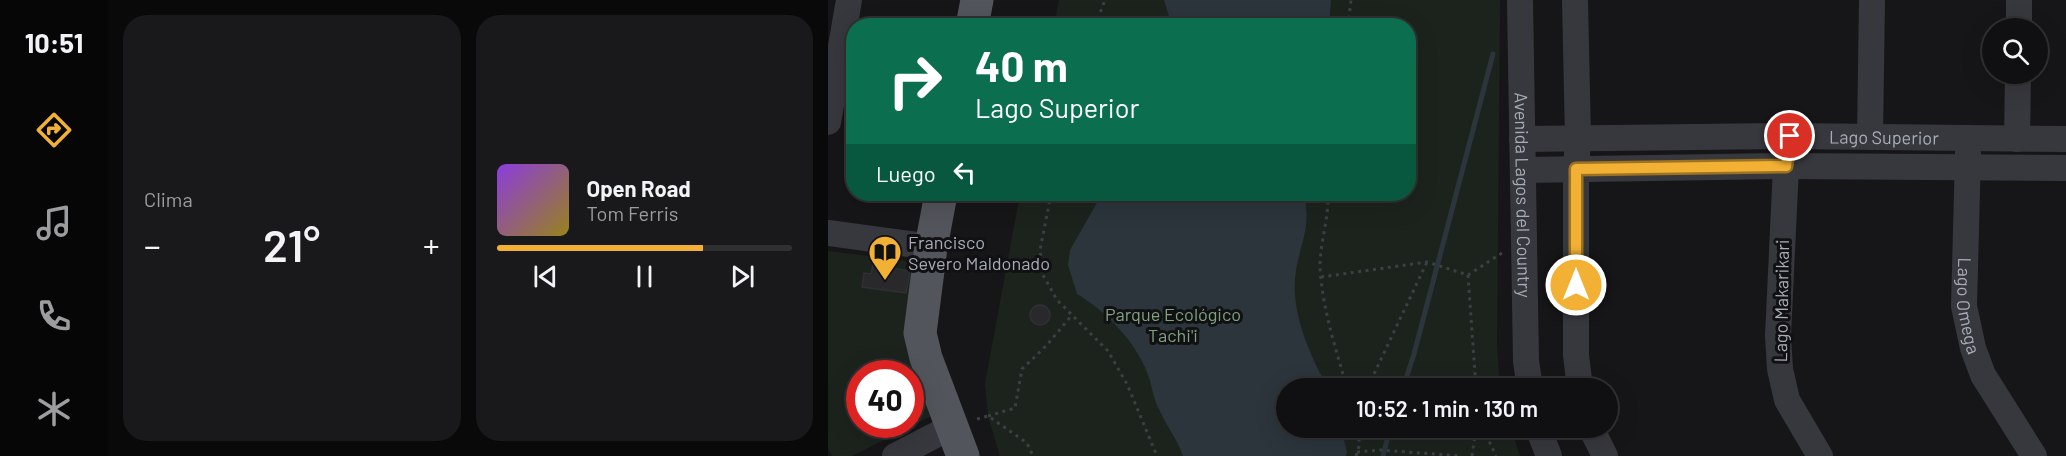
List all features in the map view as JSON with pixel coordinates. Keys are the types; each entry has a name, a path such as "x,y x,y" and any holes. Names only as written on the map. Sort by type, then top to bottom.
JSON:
{"main road":[{"path":"974,18 977,0"},
{"path":"940,201 931,247 920,333 926,358 957,442"}],"street":[{"path":"828,122 831,85 849,0"},
{"name":"Avenida Lagos del Country","path":"1520,0 1526,361 1529,378"},
{"path":"1575,0 1578,139 1576,355 1579,378"},
{"path":"1870,137 1872,0"},
{"path":"2019,0 2019,18"},
{"path":"2018,84 2018,139"},
{"name":"Lago Superior","path":"1522,138 1790,136 2066,139"},
{"name":"Lago Makarikari","path":"1790,136 1786,166 1778,336 1780,369 1787,400 1820,456"},
{"name":"Lago Omega","path":"1968,139 1964,306 1973,348 1983,375 2034,456"},
{"name":"Lago Superior","path":"1524,170 1786,166 2066,168"},
{"path":"828,233 931,247"},
{"path":"1542,438 1549,456"},
{"path":"1595,438 1605,456"},
{"path":"895,456 957,442"}],"path":[{"path":"1098,18 1105,0"},
{"path":"1349,18 1351,0"},
{"path":"1050,201 1040,250 1043,275 1056,300 1108,351 1127,384 1157,456"},
{"path":"1327,201 1320,265 1324,300 1344,378"},
{"path":"1468,275 1498,255"},
{"path":"1322,277 1429,262 1468,275"},
{"path":"1373,378 1429,262"},
{"path":"1468,275 1475,378"},
{"path":"957,442 988,416 1015,408 1022,369 1046,346 1072,315"},
{"path":"988,416 1027,443 1033,456"},
{"path":"1358,438 1356,454 1380,450 1461,456"},
{"path":"1472,456 1475,438"},
{"path":"1488,438 1496,456"}],"green space":[{"name":"Parque Ecológico Tachi'i","path":"1059,0 1500,0 1497,346 1499,378 1276,378 1276,438 1514,438 1520,456 1000,456 988,416 985,384 1019,201 1416,201 1416,18 1055,18"},
{"path":"828,251 924,263 937,413 924,420 924,360 846,360 846,438 888,438 852,456 832,456 828,448"}],"shaded area":[{"path":"1164,0 1331,0 1330,18 1170,18"},
{"path":"1098,201 1305,201 1307,216 1296,270 1296,301 1298,316 1308,347 1323,378 1276,378 1276,438 1344,438 1346,456 1183,456 1158,407 1148,375 1136,351 1109,319 1077,294 1068,265 1070,250"}],"building":[{"name":"Francisco Severo Maldonado","path":"873,265 910,271 906,293 862,287 864,273 871,274"},
{"path":"1036,305 1044,305 1050,311 1050,319 1044,325 1036,325 1030,319 1030,311"}],"waterway":[{"path":"1406,378 1493,54"},
{"path":"1383,456 1388,438"}],"place":[{"name":"Francisco Severo Maldonado","path":"885,281"}],"route":[{"path":"1576,285 1576,169 1786,166 1790,136"}]}
